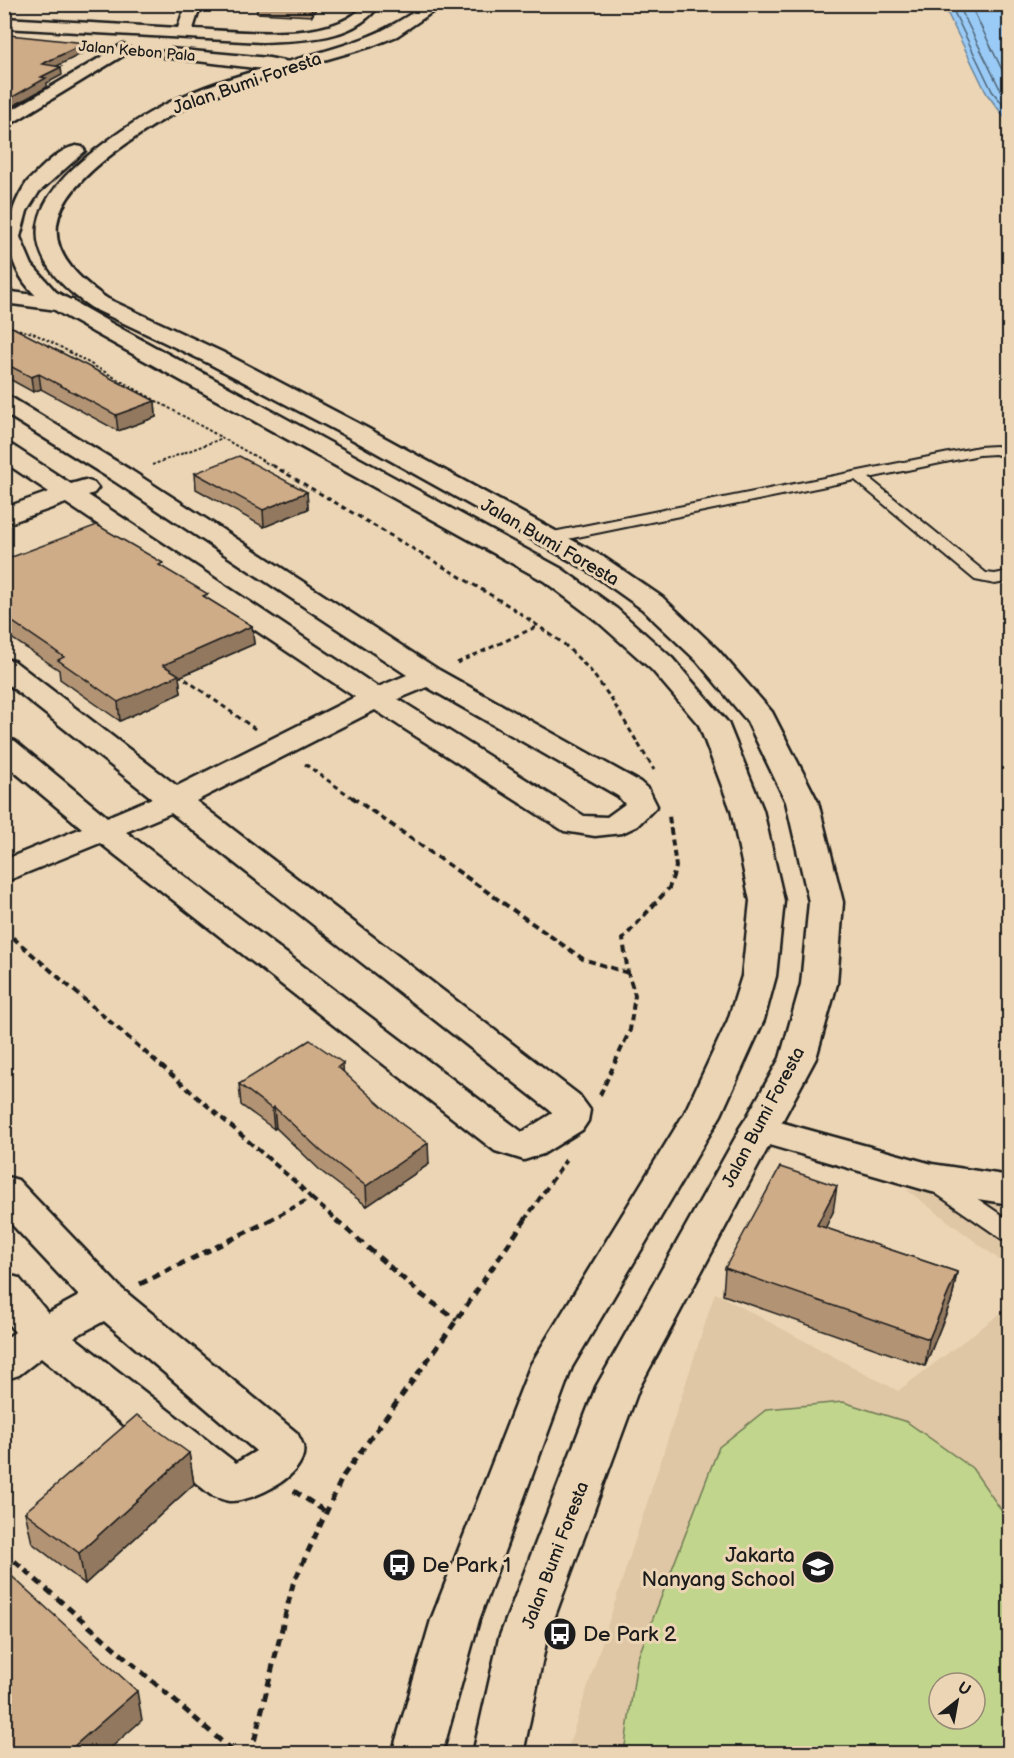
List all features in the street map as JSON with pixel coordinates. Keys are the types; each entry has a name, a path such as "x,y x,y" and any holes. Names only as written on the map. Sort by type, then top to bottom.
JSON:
{"main road":[{"path":"35,24 37,4"},
{"path":"184,33 194,4"},
{"path":"4,23 262,37 316,33 343,26 362,17 373,4"},
{"name":"Jalan Bumi Foresta","path":"410,4 386,23 363,35 188,89 143,108 76,172 60,194 47,222 49,248 70,280 85,293 214,358 596,564 652,603 707,656 761,718 802,802 826,902 819,984 798,1059 618,1387 523,1638 498,1754"},
{"name":"Jalan Bumi Foresta","path":"417,1754 455,1620 552,1364 702,1115 746,1020 759,976 767,901 747,810 713,723 662,664 607,615 553,575 182,369 101,327 49,296 24,267 7,239 17,211 32,188 56,165 121,129 206,94 366,44 397,30 437,4"},
{"name":"Jalan Kebon Pala","path":"4,123 128,50 99,47"},
{"name":"Jalan Kebon Pala","path":"156,52 270,63 288,67"},
{"path":"4,297 65,305"},
{"path":"182,369 214,358"},
{"path":"4,403 123,476 429,676 629,789 638,796 641,806 631,817 618,824 601,828 575,824 376,698 4,451"},
{"path":"4,517 123,476"},
{"path":"4,668 566,1104 571,1110 569,1121 524,1147 509,1142 104,830 4,747"},
{"path":"4,872 174,800 376,698 429,676"},
{"path":"758,1129 932,1178 1010,1190"},
{"path":"4,1190 107,1300 281,1446 280,1457 263,1472 241,1482 227,1482 42,1335 4,1288"},
{"path":"4,1364 42,1335 107,1300"}],"lane":[{"path":"548,538 991,449 1010,454"},
{"path":"857,475 981,577 995,579 1010,576"},
{"path":"932,1178 1010,1233"}],"path":[{"path":"4,326 33,333 223,437 328,496 538,625 576,655 603,687 623,714 658,777"},
{"path":"24,336 33,333"},
{"path":"123,476 223,437"},
{"path":"4,551 24,565"},
{"path":"429,676 538,625"},
{"path":"175,672 583,959 628,973"},
{"path":"597,1101 630,1030 635,995 628,973 623,939 669,888 676,867 674,838 668,808"},
{"path":"4,930 299,1185 422,1295 457,1320"},
{"path":"251,1754 293,1584 343,1476 457,1320 568,1158"},
{"path":"107,1300 311,1198"},
{"path":"4,1552 236,1754"}],"shaded area":[{"path":"907,1190 1004,1201 1009,1205 1009,1267"},
{"name":"Jakarta Nanyang School","path":"715,1293 898,1391 1009,1307 1009,1753 566,1754"}],"green space":[{"name":"Jakarta Nanyang School","path":"843,1402 907,1422 972,1468 1004,1514 1009,1753 624,1753 637,1660 719,1447 767,1409"}],"water":[{"path":"948,5 1009,5 1009,123 987,94 947,12"}],"building":[{"path":"9,35 86,43 42,64 61,67 41,77 46,78 4,102 4,38"},
{"path":"12,327 155,401 116,415 39,374 31,377 4,363 4,329"},
{"path":"239,456 307,492 263,510 195,473"},
{"path":"97,525 163,563 159,565 208,594 203,596 252,626 163,665 179,675 118,702 58,660 64,657 4,616 4,560"},
{"path":"310,1040 343,1063 338,1067 403,1125 428,1143 366,1186 321,1151 274,1107 272,1109 239,1084"},
{"path":"780,1167 837,1186 817,1225 957,1272 929,1339 725,1268"},
{"path":"137,1415 189,1453 79,1553 25,1512"},
{"path":"4,1569 137,1691 65,1754 4,1754"}],"place":[{"name":"De Park 1","path":"399,1565"},
{"name":"Jakarta Nanyang School","path":"818,1567"},
{"name":"De Park 2","path":"560,1634"}]}
